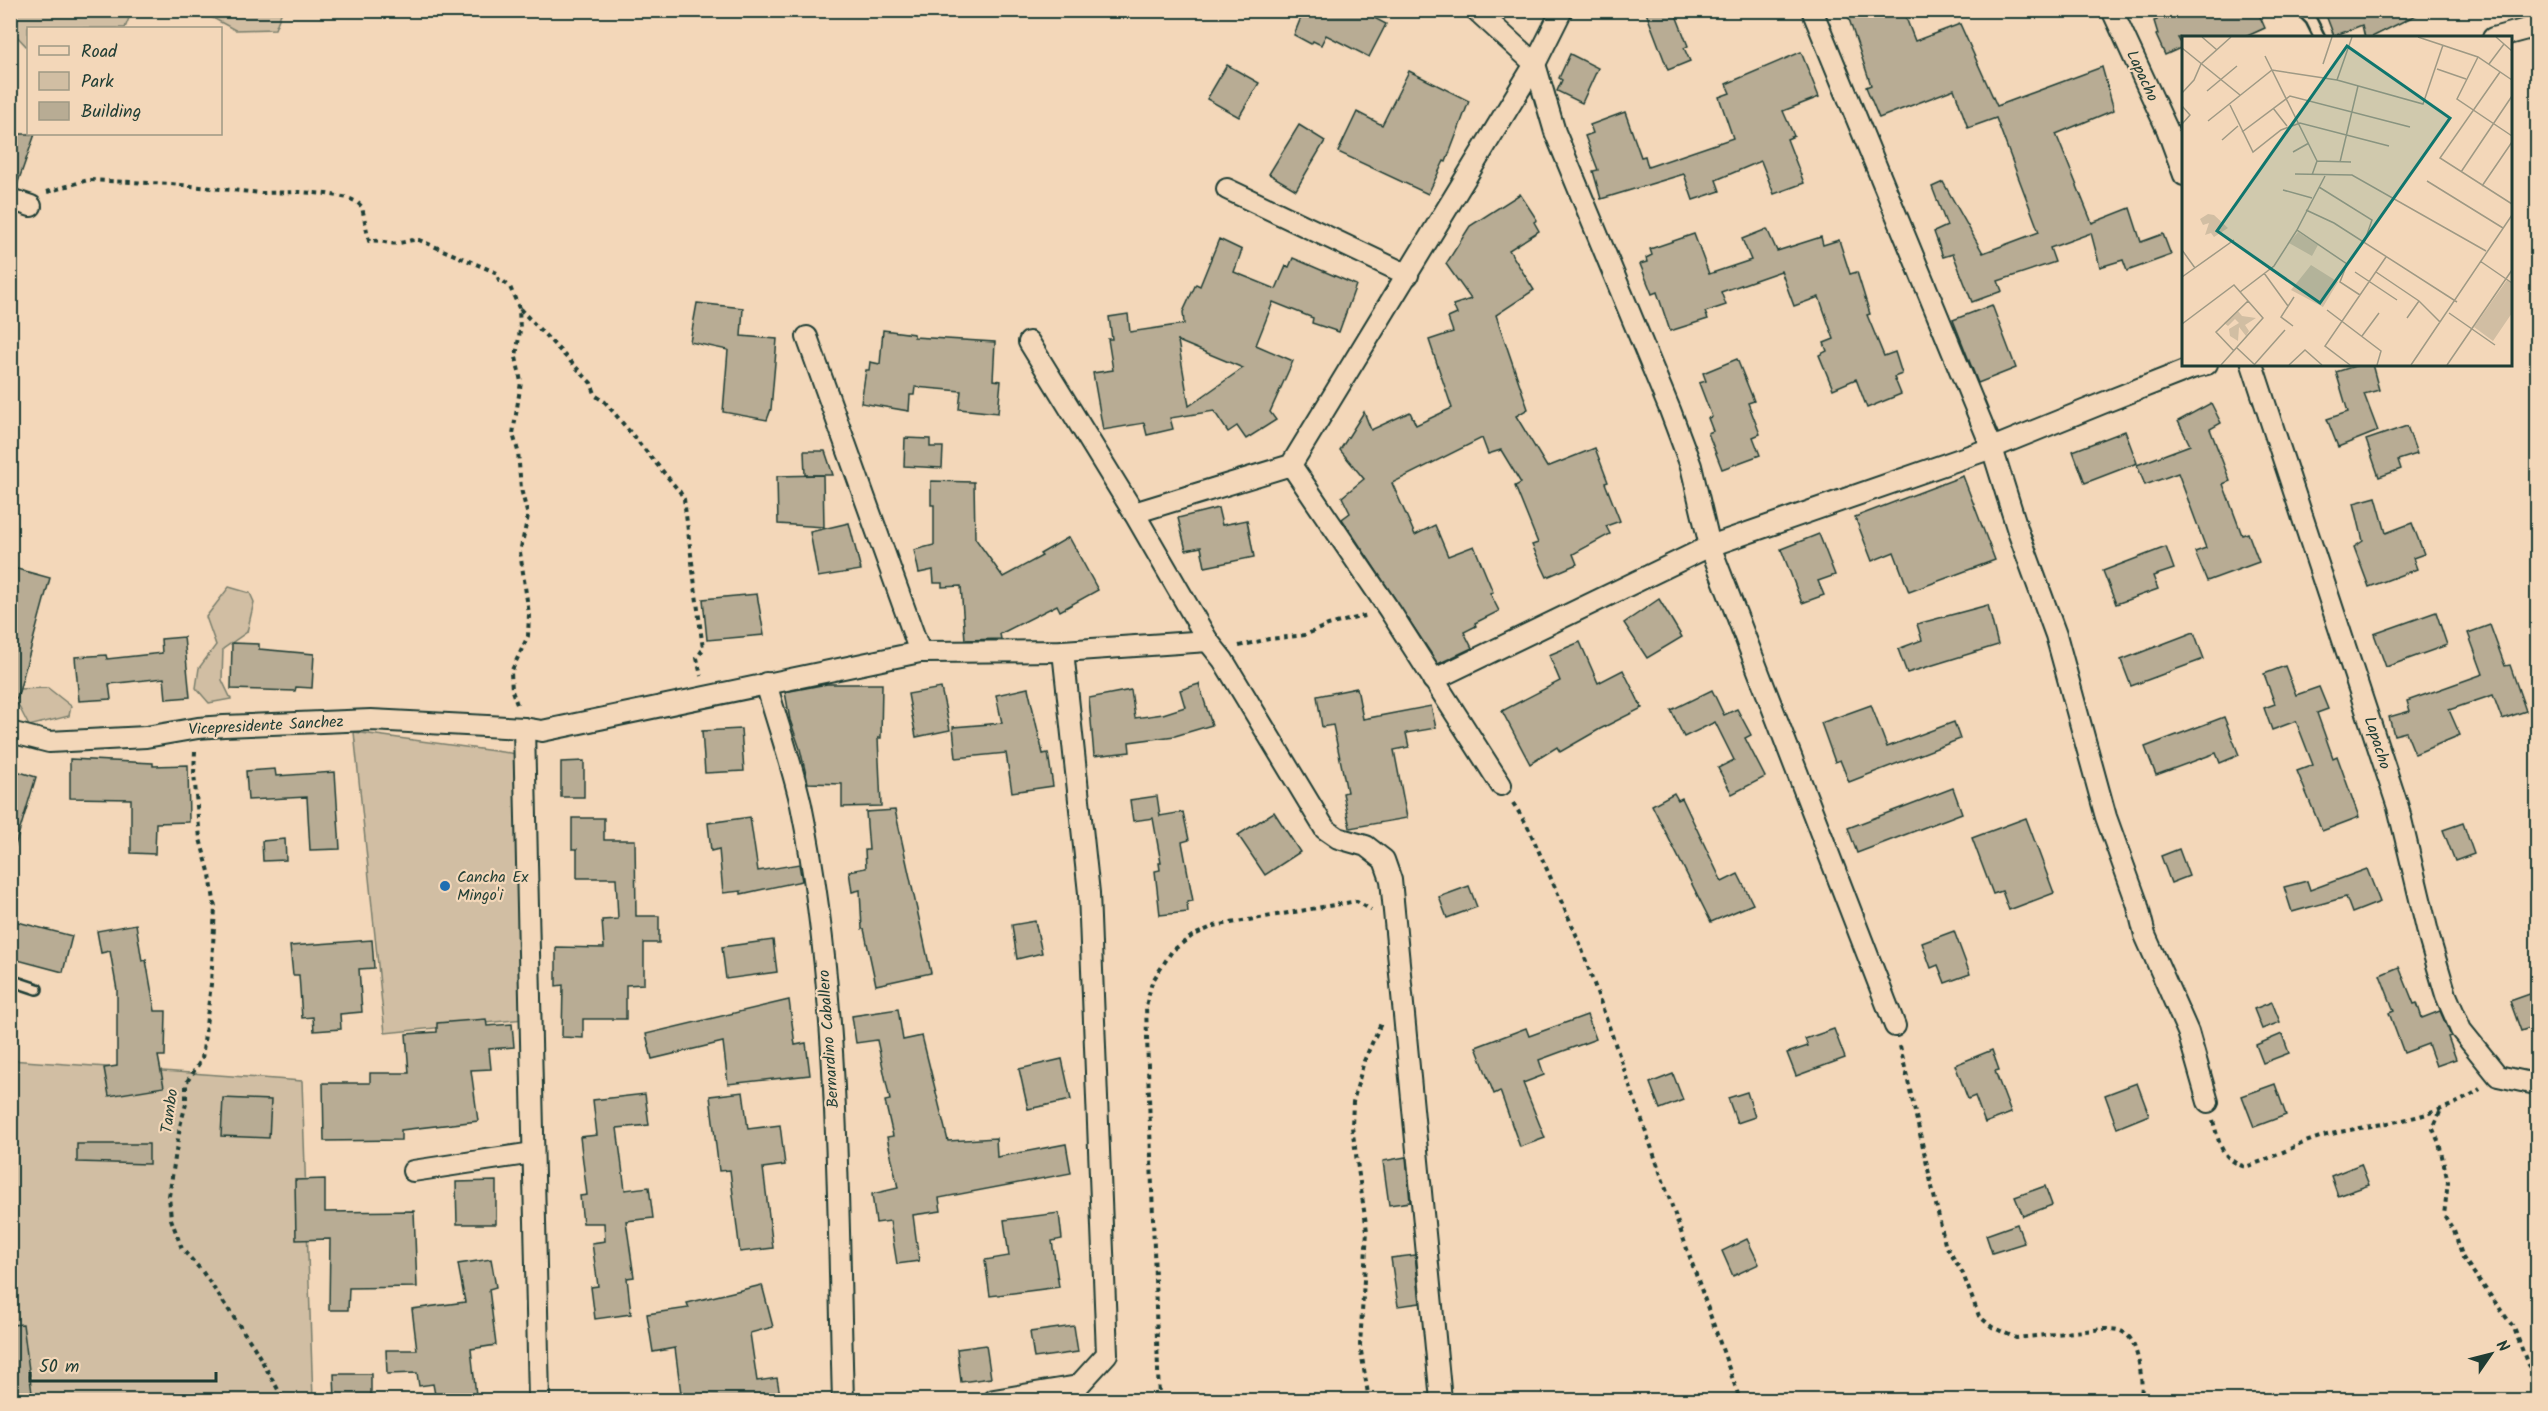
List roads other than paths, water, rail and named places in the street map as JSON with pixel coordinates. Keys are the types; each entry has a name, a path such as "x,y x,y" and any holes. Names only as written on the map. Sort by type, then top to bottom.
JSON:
{"street":[{"path":"1476,10 1535,64 1555,132 1683,444 1691,466 1710,546 1895,1026"},
{"path":"1134,513 1291,465 1535,64 1562,10"},
{"path":"1812,10 1992,448 2019,534 2056,635 2102,807 2137,903 2145,935 2188,1032 2208,1102"},
{"name":"Lapacho","path":"2112,10 2175,126 2182,164"},
{"path":"2500,36 2538,26"},
{"path":"1227,189 1408,275"},
{"path":"10,199 31,206"},
{"path":"807,337 920,652"},
{"path":"1029,342 1134,513 1208,640 1223,660 1325,829 1338,838 1366,846 1384,860 1391,880 1441,1401"},
{"path":"1433,680 1710,546 1992,448 2199,366"},
{"name":"Lapacho","path":"2253,366 2398,807 2413,875 2446,995 2461,1030 2498,1076 2531,1083 2538,1082"},
{"path":"1291,465 1390,611 1500,785"},
{"name":"Vicepresidente Sanchez","path":"10,732 49,742 146,737 198,728 371,720 533,730 920,652 1064,651 1208,640"},
{"path":"994,1401 1078,1386 1107,1354 1089,893 1064,651"},
{"name":"Bernardino Caballero","path":"766,683 800,804 815,891 831,1029 843,1401"},
{"path":"533,730 533,1153 539,1401"},
{"path":"412,1171 533,1153"}],"lane":[{"path":"2301,10 2311,21 2319,36"},
{"path":"10,980 37,989"}],"place":[{"name":"Cancha Ex Mingo'i","path":"445,886"}]}
